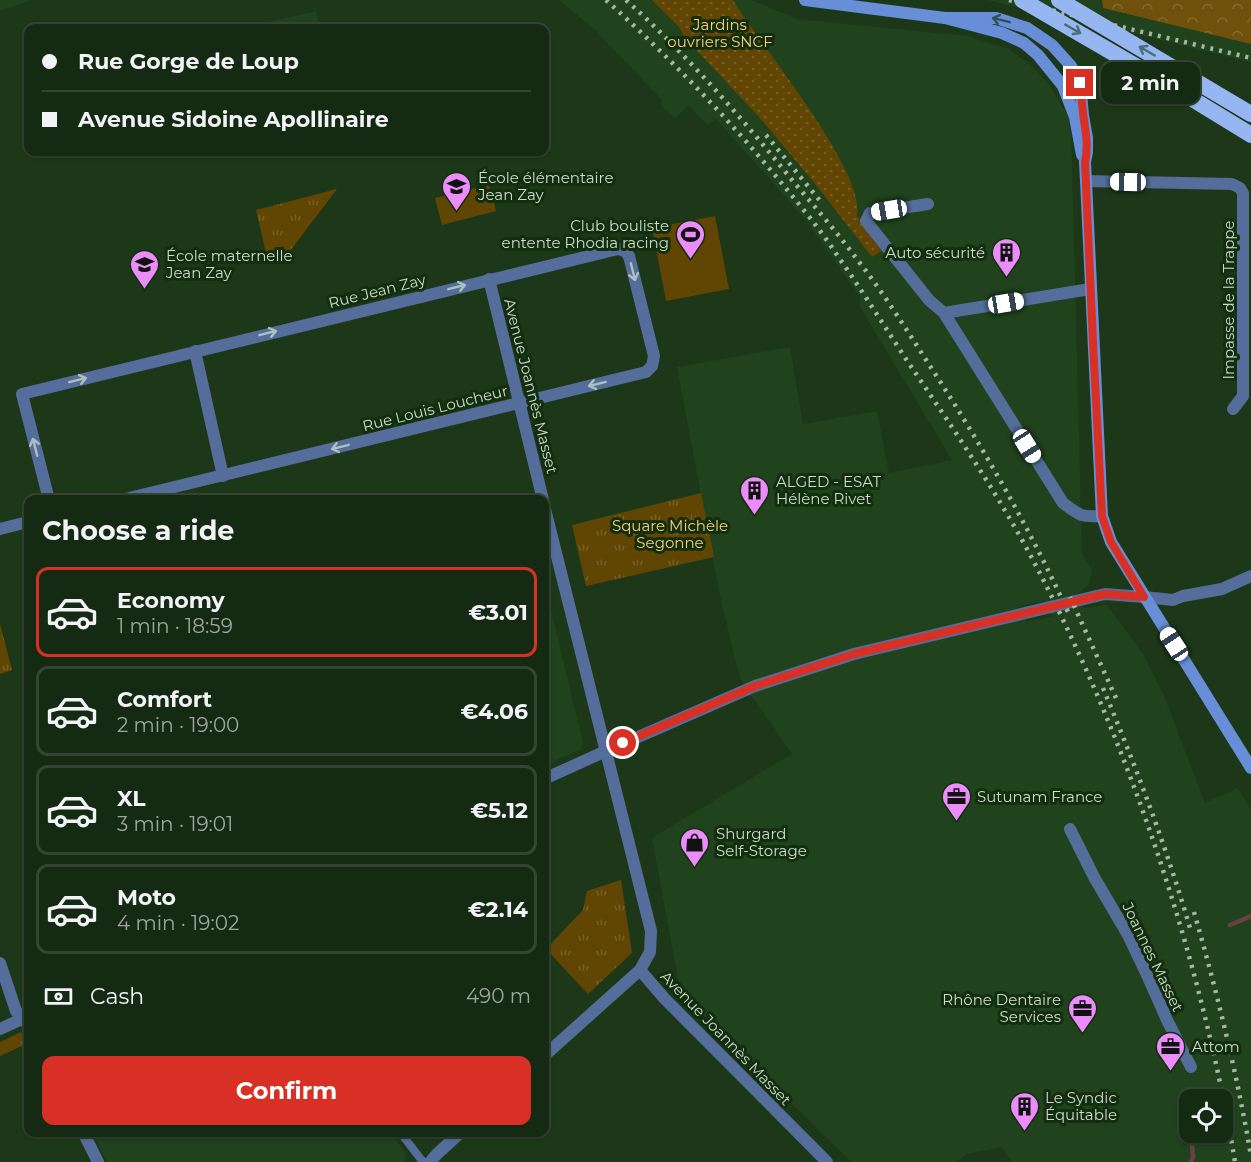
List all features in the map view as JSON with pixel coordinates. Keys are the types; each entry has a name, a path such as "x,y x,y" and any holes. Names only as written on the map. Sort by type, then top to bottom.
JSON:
{"highway":[{"path":"1022,0 1251,135"},
{"path":"1059,0 1251,114"}],"main road":[{"path":"805,0 945,18 996,18 1027,28 1052,45 1071,66 1080,83 1087,138 1085,162 1090,289 1102,516 1111,542 1251,768"},
{"path":"945,18 1002,33 1024,43 1038,55 1062,86 1075,117 1085,162"}],"street":[{"name":"Impasse de la Trappe","path":"1086,181 1232,184 1240,188 1243,193 1243,396 1233,409"},
{"path":"928,204 870,213 866,221 929,300 944,313 1063,503 1078,515 1102,516"},
{"name":"Rue Jean Zay","path":"48,495 22,394 618,249 625,251 629,256 654,356 652,366"},
{"name":"Avenue Joannès Masset","path":"489,279 542,495"},
{"path":"944,313 1090,289"},
{"path":"195,351 223,476"},
{"name":"Rue Louis Loucheur","path":"142,495 646,372 652,366"},
{"path":"0,529 24,523"},
{"name":"Avenue Joannès Masset","path":"549,525 651,931 650,952 640,970 664,998 827,1162"},
{"path":"549,777 755,686 854,654 1105,594 1173,600 1222,589 1251,576"},
{"name":"Joannes Masset","path":"1070,829 1094,877 1128,935 1191,1067"},
{"path":"0,963 16,1011 24,1018"},
{"path":"549,1052 640,970"},
{"path":"0,1029 24,1021"},
{"path":"86,1137 98,1162"},
{"path":"404,1137 423,1162"},
{"path":"430,1162 455,1137"}],"shaded area":[{"path":"0,0 32,0 0,11"},
{"path":"559,0 751,0 797,19 968,36 1009,49 1029,64 1049,84 1071,121 1082,553 1092,570 1089,584 1078,594 1084,608 1107,605 1143,654 1164,696 1205,803 1238,788 1251,810 1251,1162 1012,1162 1002,1147 967,1154 957,1162 851,1162 681,995 652,838 792,754 740,679 720,596 677,367 790,347 803,424 877,411 889,473 952,460 860,307 860,297 805,219 716,119 707,125 689,105 674,119 660,103 663,101 595,30","holes":["1045,601 1052,617 1027,621 1016,607"]},
{"path":"987,0 1102,0 1103,8 1251,44 1251,62 1030,8 1029,10"},
{"path":"316,11 319,24 264,24"},
{"path":"549,602 583,743 581,749 549,763"},
{"path":"94,1137 393,1137 406,1153 405,1162 107,1162"}],"green space":[{"name":"Jardins ouvriers SNCF","path":"652,0 733,0 829,139 845,169 855,195 857,216 883,250 872,257 759,117"},
{"path":"1102,0 1251,0 1251,44 1103,8"},
{"path":"489,185 496,211 442,225 435,198"},
{"path":"337,189 290,251 267,257 256,210"},
{"name":"Club bouliste entente Rhodia racing","path":"715,216 729,289 666,301 652,228"},
{"name":"Square Michèle Segonne","path":"701,493 714,557 586,586 572,525"},
{"path":"0,624 12,670 0,674"},
{"path":"621,880 632,953 588,994 549,952 549,946 583,910 587,891"},
{"path":"21,1032 24,1045 0,1056 0,1042"}],"waterway":[{"path":"1230,925 1251,916"},
{"path":"1191,1162 1192,1143"}],"railway":[{"path":"606,0 652,43 717,110 759,156 816,226 974,460 1034,562 1101,704 1158,854 1203,1008 1221,1085 1235,1162"},
{"path":"626,0 670,42 733,110 833,228 875,283 985,454 1037,548 1068,612"},
{"path":"1009,0 1251,58"},
{"path":"766,135 821,202"},
{"path":"1070,597 1116,698"},
{"path":"1103,688 1150,807 1190,928"},
{"path":"1194,912 1226,1033 1251,1156"}],"place":[{"name":"École élémentaire Jean Zay","path":"457,212"},
{"name":"Club bouliste entente Rhodia racing","path":"690,260"},
{"name":"Auto sécurité","path":"1006,278"},
{"name":"École maternelle Jean Zay","path":"145,290"},
{"name":"ALGED - ESAT Hélène Rivet","path":"755,516"},
{"name":"Sutunam France","path":"956,822"},
{"name":"Shurgard Self-Storage","path":"695,868"},
{"name":"Rhône Dentaire Services","path":"1082,1034"},
{"name":"Attom","path":"1171,1072"},
{"name":"Le Syndic Équitable","path":"1024,1132"}],"route":[{"path":"623,743 755,686 854,654 1105,594 1144,597 1111,542 1102,516 1085,162 1087,138 1080,83"}]}
